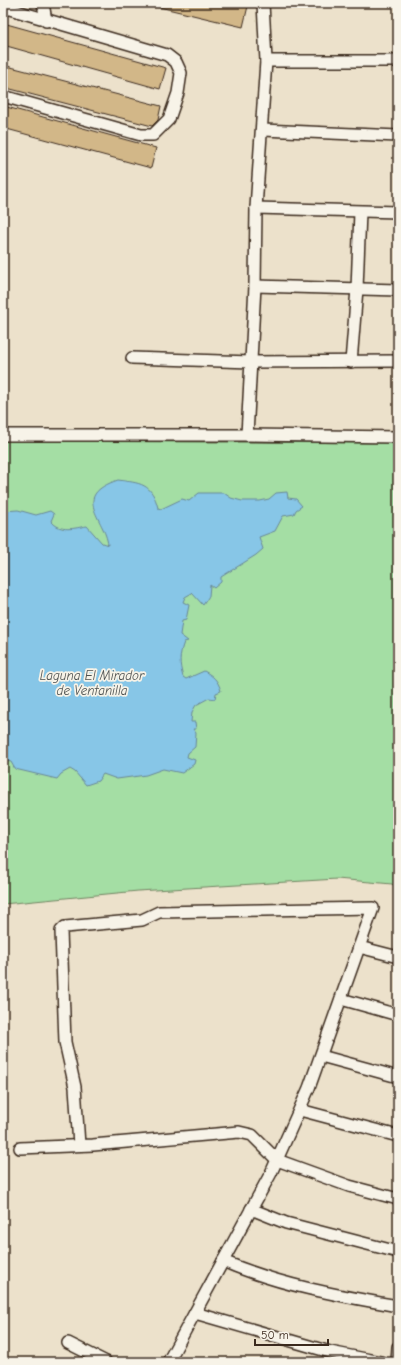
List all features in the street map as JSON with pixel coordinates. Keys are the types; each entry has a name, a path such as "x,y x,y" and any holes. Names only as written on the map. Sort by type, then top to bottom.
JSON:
{"street":[{"path":"43,3 46,21"},
{"path":"247,435 255,286 256,208 263,130 266,61 263,3"},
{"path":"3,7 46,21 143,47 167,55 176,62 181,73 178,93 169,119 153,135 142,135 3,96"},
{"path":"266,61 398,62"},
{"path":"263,130 398,136"},
{"path":"256,208 398,212"},
{"path":"352,362 360,212"},
{"path":"255,286 398,290"},
{"path":"132,358 250,362 398,361"},
{"path":"3,435 247,435 398,437"},
{"path":"79,1145 75,1087 65,1042 61,930 65,927 142,920 158,912 373,908 300,1110 277,1160 171,1361"},
{"path":"359,947 398,957"},
{"path":"341,999 398,1015"},
{"path":"320,1056 398,1077"},
{"path":"300,1110 398,1136"},
{"path":"20,1148 79,1145 239,1132 252,1135 277,1160 349,1186 398,1199"},
{"path":"251,1209 286,1223 398,1252"},
{"path":"223,1261 242,1269 339,1296 398,1306"},
{"path":"195,1313 330,1352 381,1362"},
{"path":"68,1343 106,1362"},
{"path":"397,1362 398,1347"}],"green space":[{"path":"3,441 398,443 398,888 392,884 337,879 138,891 3,904"}],"water":[{"name":"Laguna El Mirador de Ventanilla","path":"118,480 133,482 149,489 158,508 161,509 182,499 189,501 199,493 224,493 231,498 242,501 260,501 269,499 276,493 287,492 288,498 296,499 302,506 296,510 294,514 283,516 275,531 259,537 263,549 221,577 221,582 214,588 210,585 209,596 203,605 192,593 185,597 183,602 189,605 186,620 182,621 180,635 188,641 184,642 180,656 183,677 186,679 204,671 215,679 221,691 216,693 215,699 209,698 196,705 192,712 191,722 195,722 196,729 193,729 196,733 195,747 188,753 187,757 195,760 194,764 182,773 163,769 146,775 117,779 103,774 98,781 86,785 75,772 70,769 61,774 57,779 15,769 11,762 3,760 3,511 18,510 36,515 50,511 54,514 51,521 55,525 68,529 87,526 102,543 108,545 106,535 94,508 93,500 96,493 104,486"}],"building":[{"path":"155,3 234,3 248,6 243,27 155,6"},
{"path":"3,23 166,68 160,89 3,45"},
{"path":"3,65 161,106 158,120 152,126 3,87"},
{"path":"3,106 156,148 151,168 3,128"}]}
